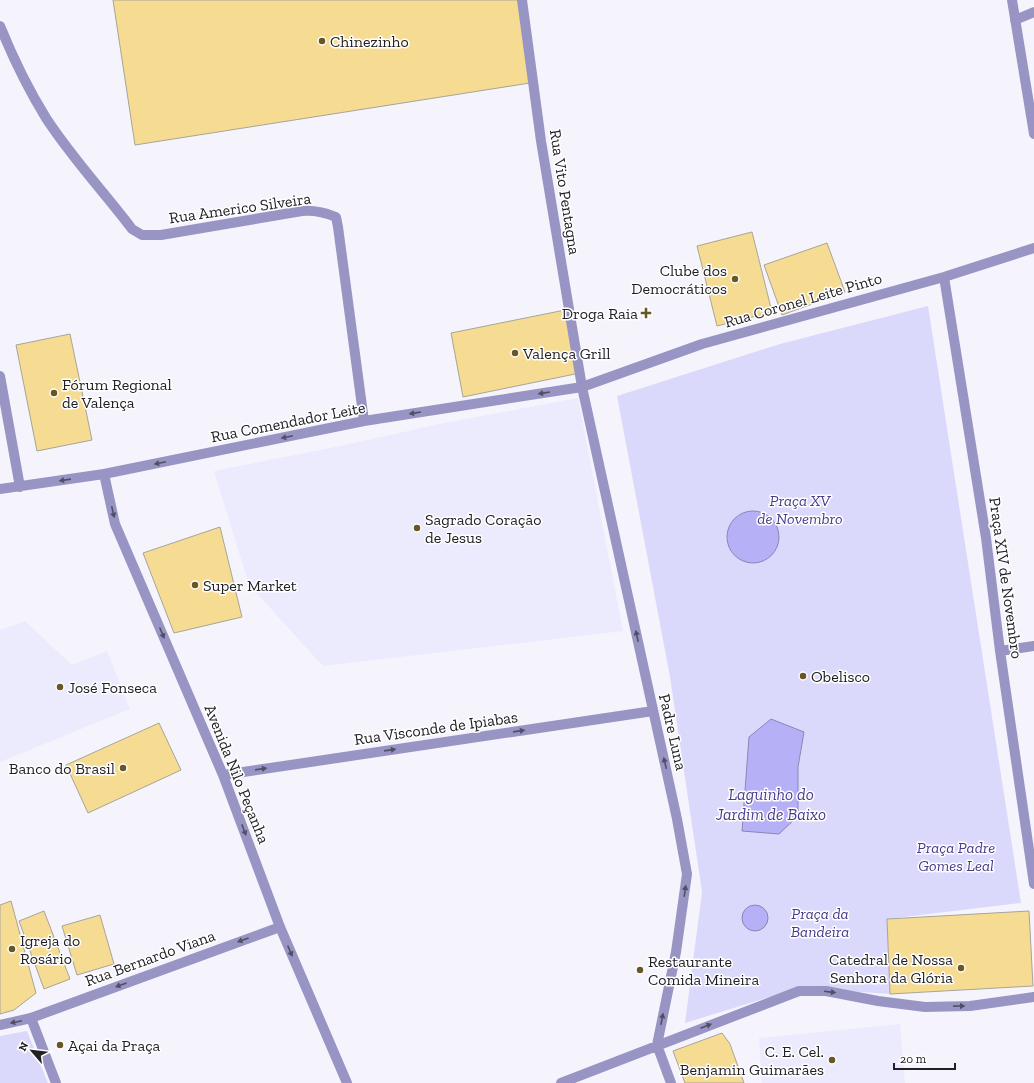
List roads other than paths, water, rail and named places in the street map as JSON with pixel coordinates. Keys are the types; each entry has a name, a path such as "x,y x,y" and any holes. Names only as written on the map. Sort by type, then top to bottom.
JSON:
{"street":[{"name":"Rua Vito Pentagna","path":"522,0 541,141 582,387"},
{"path":"1012,0 1034,134"},
{"path":"1015,20 1034,12"},
{"name":"Rua Americo Silveira","path":"0,26 16,66 46,119 132,229 142,235 161,235 302,211 314,210 325,212 336,217 364,421"},
{"name":"Rua Coronel Leite Pinto","path":"582,387 702,344 944,277 1034,248"},
{"name":"Praça XIV de Novembro","path":"944,277 986,538 1000,651 1034,884"},
{"path":"0,376 20,487"},
{"name":"Rua Comendador Leite","path":"0,489 104,474 364,421 582,387"},
{"name":"Padre Luna","path":"582,387 677,819 687,874 676,952 657,1045"},
{"name":"Avenida Nilo Peçanha","path":"104,474 115,524 223,775 280,927 347,1083"},
{"path":"1000,651 1034,646"},
{"name":"Rua Visconde de Ipiabas","path":"223,775 653,712"},
{"name":"Rua Bernardo Viana","path":"0,1025 31,1018 280,927"},
{"path":"561,1083 799,991 826,991 878,1001 925,1007 970,1006 1034,997"},
{"path":"31,1018 56,1083"},
{"path":"657,1045 671,1083"}],"water":[{"path":"748,511 758,511 772,518 779,532 779,542 772,556 758,563 748,563 738,559 731,552 727,542 727,532 731,522 738,515"},
{"name":"Laguinho do Jardim de Baixo","path":"771,719 804,732 798,767 798,816 779,834 742,831 749,737"},
{"path":"755,905 764,909 768,918 764,927 755,931 746,927 742,918 746,909"}],"place":[{"name":"Chinezinho","path":"322,41"},
{"name":"Clube dos Democráticos","path":"735,279"},
{"name":"Droga Raia","path":"646,313"},
{"name":"Valença Grill","path":"515,353"},
{"name":"Fórum Regional de Valença","path":"54,393"},
{"name":"Sagrado Coração de Jesus","path":"417,528"},
{"name":"Super Market","path":"195,585"},
{"name":"Obelisco","path":"803,676"},
{"name":"José Fonseca","path":"60,687"},
{"name":"Banco do Brasil","path":"123,768"},
{"name":"Igreja do Rosário","path":"12,949"},
{"name":"Catedral de Nossa Senhora da Glória","path":"961,968"},
{"name":"Restaurante Comida Mineira","path":"640,970"},
{"name":"Açai da Praça","path":"60,1045"},
{"name":"C. E. Cel. Benjamin Guimarães","path":"832,1060"}],"park label":[{"name":"Praça XV de Novembro","path":"800,509"},
{"name":"Praça Padre Gomes Leal","path":"956,856"},
{"name":"Praça da Bandeira","path":"820,922"}]}
